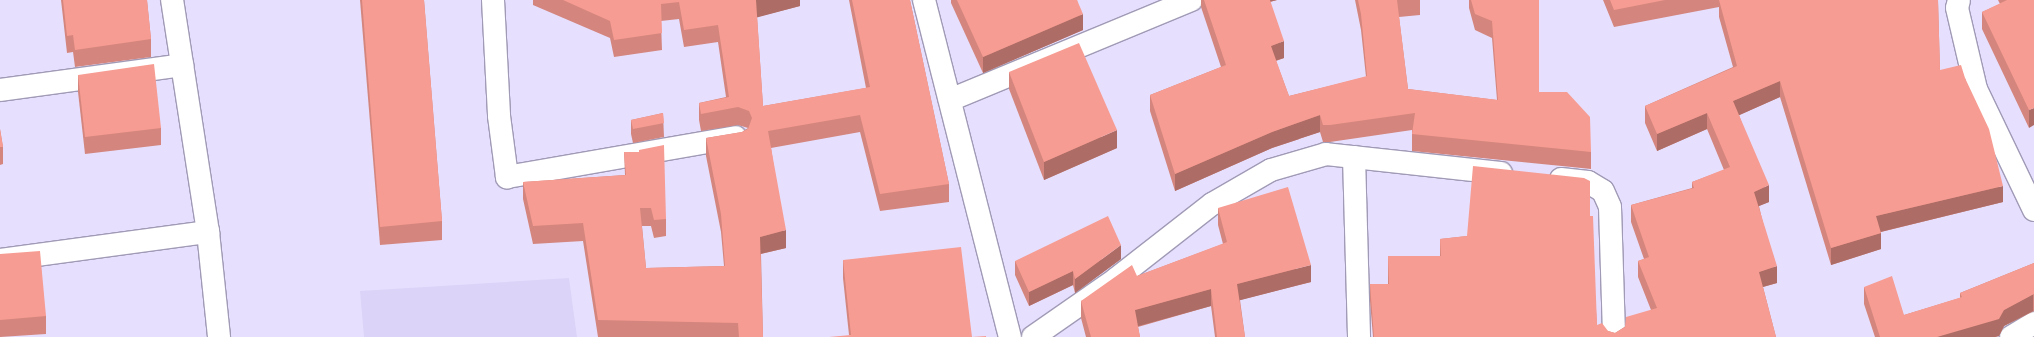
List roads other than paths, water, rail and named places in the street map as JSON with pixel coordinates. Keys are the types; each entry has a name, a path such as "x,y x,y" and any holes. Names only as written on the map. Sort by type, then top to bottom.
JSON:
{"street":[{"path":"172,0 208,232 218,337"},
{"path":"493,0 500,116 507,177 740,136"},
{"path":"924,0 1010,337"},
{"path":"950,100 1191,0"},
{"path":"1958,0 1957,8 1976,89 2034,210"},
{"path":"0,90 182,65"},
{"path":"1033,337 1116,279 1212,204 1271,170 1326,154 1518,175"},
{"path":"1354,157 1359,337"},
{"path":"1541,177 1588,182 1603,191 1610,207 1614,337"},
{"path":"0,260 208,232"},
{"path":"2011,337 2034,323"}]}
